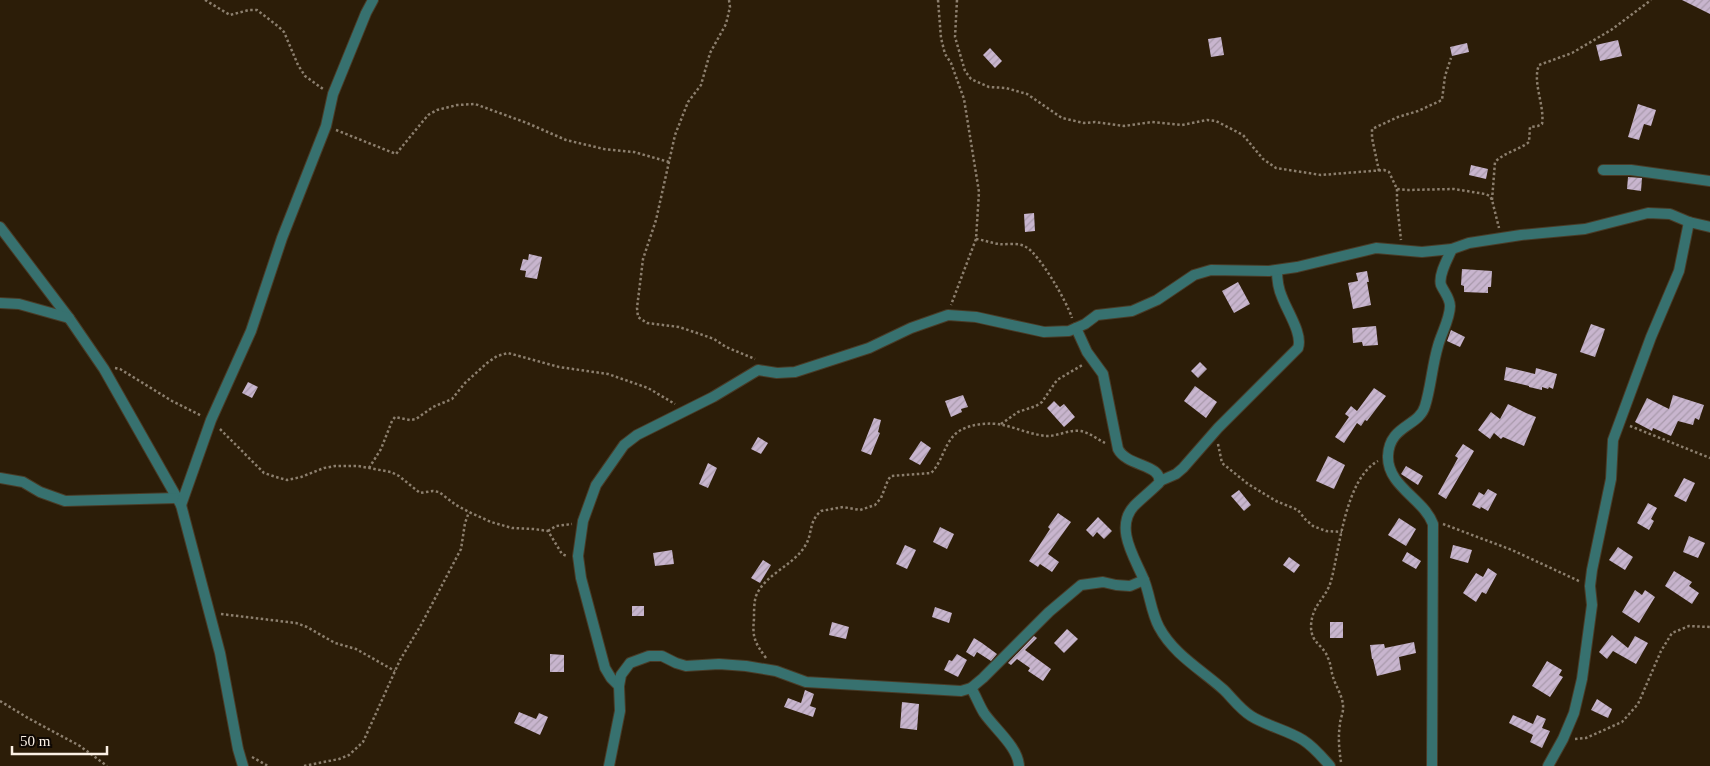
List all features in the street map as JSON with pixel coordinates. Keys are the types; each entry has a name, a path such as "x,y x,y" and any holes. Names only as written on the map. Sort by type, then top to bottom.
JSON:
{"street":[{"path":"179,502 211,421 251,331 282,238 326,126 333,94 373,0"},
{"path":"1603,170 1631,170 1710,182"},
{"path":"619,686 605,668 581,578 578,556 583,521 596,485 624,446 637,435 713,397 758,370 777,373 795,372 869,348 911,328 948,315 976,317 1044,332 1069,331 1085,324 1097,315 1132,310 1157,300 1194,276 1210,270 1277,270 1376,248 1422,252 1452,249 1469,243 1501,238 1585,229 1625,217 1648,213 1670,214 1689,222 1710,227"},
{"path":"1548,766 1564,739 1574,713 1582,679 1592,604 1590,586 1592,570 1612,479 1613,440 1651,336 1678,271 1689,222"},
{"path":"0,227 69,318 104,369 179,502 220,654 243,766"},
{"path":"1432,766 1433,524 1430,514 1394,477 1388,456 1390,446 1399,430 1420,417 1426,405 1437,348 1450,306 1440,281 1452,249"},
{"path":"1277,270 1282,298 1300,344 1298,348 1218,428 1183,468 1169,478 1160,480 1152,491 1133,507 1126,519 1125,532 1129,547 1144,580 1158,625 1165,637 1186,660 1223,690 1242,710 1259,721 1304,740 1330,766"},
{"path":"0,303 18,304 69,318"},
{"path":"1076,328 1092,359 1103,374 1118,449 1121,455 1127,460 1156,471 1160,480"},
{"path":"0,478 23,482 40,492 65,501 179,502"},
{"path":"609,766 620,711 619,686 626,666 635,660 649,656 662,656 686,666 718,664 746,666 776,671 806,682 961,691 971,688 1049,612 1081,585 1103,582 1130,586 1144,580"},
{"path":"971,688 983,711 1013,749 1019,766"}],"path":[{"path":"205,0 230,16 253,9 262,13 284,32 298,65 305,76 316,85 333,94"},
{"path":"729,0 730,7 726,24 710,53 701,85 688,102 675,135 656,220 643,259 637,308 638,317 647,323 678,327 714,339 726,347 761,362"},
{"path":"938,0 941,38 945,54 951,63 964,99 979,192 976,239 948,315"},
{"path":"957,0 955,37 965,71 978,83 1027,94 1062,118 1084,123 1095,122 1124,126 1152,122 1182,125 1207,120 1216,121 1243,135 1263,159 1276,168 1321,175 1389,172 1397,189 1399,225 1403,250"},
{"path":"1501,238 1492,200 1495,162 1502,156 1529,142 1530,127 1542,124 1539,66 1572,53 1611,30 1651,0"},
{"path":"1379,171 1372,129 1398,117 1418,112 1442,100 1445,76 1451,58"},
{"path":"326,126 396,154 428,115 437,110 457,105 475,104 566,140 604,149 634,152 669,162"},
{"path":"1397,189 1454,189 1485,194 1490,196 1492,200"},
{"path":"976,239 1027,247 1054,283 1071,313 1076,328"},
{"path":"369,468 381,449 392,421 396,417 410,420 416,419 433,407 452,399 464,384 487,363 502,354 559,367 608,374 648,388 676,405 688,408"},
{"path":"1000,424 1018,412 1042,402 1057,380 1092,359"},
{"path":"104,369 120,369 172,401 211,421 264,474 287,480 335,466 369,468 399,476 420,493 439,492 469,512 491,522 512,528 548,531 556,526 583,521"},
{"path":"1619,422 1710,458"},
{"path":"776,671 753,637 755,597 760,588 793,561 805,546 810,528 816,515 821,511 843,507 860,510 875,504 881,498 891,476 931,474 954,436 961,430 976,425 1000,424 1025,432 1047,436 1073,430 1080,431 1091,434 1118,449"},
{"path":"1218,428 1222,463 1248,484 1276,501 1298,510 1314,526 1326,531 1342,532"},
{"path":"1342,766 1339,742 1343,709 1342,702 1332,676 1329,658 1324,650 1314,641 1311,628 1315,607 1330,583 1342,532 1343,518 1363,474 1372,464 1388,456"},
{"path":"304,766 339,759 349,755 363,742 394,671 421,625 461,549 465,522 469,512"},
{"path":"1430,514 1441,523 1521,554 1590,586"},
{"path":"548,531 562,554 578,556"},
{"path":"210,613 296,623 335,643 350,646 394,671"},
{"path":"1564,739 1586,738 1622,722 1638,704 1660,650 1672,633 1689,626 1710,627"},
{"path":"0,701 80,746 107,766"}],"building":[{"path":"1682,0 1710,0 1710,14"},
{"path":"1221,37 1224,55 1211,57 1208,39"},
{"path":"1618,40 1622,56 1600,61 1596,45"},
{"path":"1467,43 1469,52 1452,56 1450,47"},
{"path":"990,48 1002,61 995,68 983,55"},
{"path":"1638,104 1656,110 1651,126 1644,124 1639,140 1628,137"},
{"path":"1471,165 1488,169 1486,179 1469,175"},
{"path":"1628,177 1642,178 1641,191 1627,189"},
{"path":"1034,213 1035,231 1025,232 1024,214"},
{"path":"529,254 542,257 537,279 525,277 526,271 520,270 523,259 528,260"},
{"path":"1462,269 1492,271 1491,287 1488,287 1488,293 1464,292 1464,286 1461,285"},
{"path":"1367,271 1371,305 1353,309 1348,283 1358,281 1356,273"},
{"path":"1238,282 1250,304 1234,313 1222,291"},
{"path":"1591,324 1605,329 1595,357 1580,352"},
{"path":"1376,326 1378,345 1363,346 1362,342 1353,343 1352,328"},
{"path":"1451,330 1465,337 1460,347 1447,341"},
{"path":"1200,362 1207,369 1198,378 1191,371"},
{"path":"1506,367 1535,374 1536,368 1557,374 1553,389 1542,387 1542,390 1504,380"},
{"path":"248,382 258,387 252,398 242,393"},
{"path":"1195,386 1217,402 1206,418 1184,401"},
{"path":"1374,388 1386,396 1367,421 1365,420 1361,426 1357,423 1344,443 1335,437 1349,417 1345,414 1351,406 1357,411"},
{"path":"963,395 968,407 961,409 962,412 951,417 945,401"},
{"path":"1673,395 1704,405 1699,420 1695,418 1693,425 1678,421 1671,436 1653,428 1652,431 1635,422 1647,398 1669,409"},
{"path":"1054,401 1060,407 1064,404 1075,417 1064,427 1047,408"},
{"path":"1508,404 1536,417 1524,446 1503,437 1501,439 1494,433 1490,439 1478,430 1491,412 1500,419"},
{"path":"874,418 881,420 878,432 880,433 871,455 861,451"},
{"path":"758,437 768,443 761,454 751,449"},
{"path":"921,441 931,448 920,465 909,459"},
{"path":"1463,444 1474,451 1446,499 1438,494 1458,458 1455,456"},
{"path":"1328,456 1345,465 1334,489 1316,481"},
{"path":"708,463 717,468 708,488 699,484"},
{"path":"1406,466 1423,476 1418,485 1401,474"},
{"path":"1684,478 1695,483 1686,502 1674,496"},
{"path":"1488,489 1497,494 1488,511 1472,505 1479,492 1484,495"},
{"path":"1239,490 1251,505 1244,511 1231,496"},
{"path":"1648,503 1657,508 1651,519 1654,521 1649,530 1637,523"},
{"path":"1058,513 1071,522 1048,554 1059,562 1052,572 1040,564 1038,567 1029,561"},
{"path":"1098,517 1112,531 1104,539 1097,532 1093,537 1086,530"},
{"path":"1399,518 1416,529 1406,546 1388,535"},
{"path":"940,527 954,534 947,549 933,542"},
{"path":"1689,536 1705,543 1698,558 1683,552"},
{"path":"905,545 916,550 907,569 896,564"},
{"path":"1453,545 1472,550 1468,563 1450,558"},
{"path":"1618,547 1633,557 1625,570 1609,560"},
{"path":"672,550 674,564 655,566 653,553"},
{"path":"1407,552 1421,561 1416,569 1402,561"},
{"path":"1289,557 1300,565 1294,573 1283,565"},
{"path":"763,560 771,565 760,583 751,578"},
{"path":"1488,568 1497,574 1486,594 1482,592 1476,602 1463,593 1476,573 1483,577"},
{"path":"1674,571 1692,582 1689,586 1699,593 1692,604 1665,586"},
{"path":"1635,590 1642,595 1645,590 1655,597 1639,623 1622,612"},
{"path":"632,606 644,606 644,616 632,616"},
{"path":"935,607 952,613 949,623 932,617"},
{"path":"832,622 849,627 846,639 829,635"},
{"path":"1330,622 1343,622 1343,638 1330,638"},
{"path":"1067,629 1078,639 1064,653 1054,643"},
{"path":"1612,635 1628,648 1635,636 1648,643 1636,664 1613,651 1607,659 1599,652"},
{"path":"1034,636 1037,638 1025,650 1051,669 1043,681 1028,671 1030,668 1017,659 1011,665 1008,663"},
{"path":"974,638 997,654 991,661 977,652 974,657 966,652"},
{"path":"1414,642 1416,653 1399,657 1401,670 1377,676 1370,645 1384,644 1385,648"},
{"path":"550,654 564,655 564,672 550,672"},
{"path":"957,654 967,660 958,677 944,670 949,660 952,661"},
{"path":"1547,661 1562,670 1559,675 1563,677 1550,697 1532,686"},
{"path":"805,690 814,694 810,706 816,708 813,717 784,707 788,698 801,703"},
{"path":"1597,699 1612,709 1608,718 1591,710"},
{"path":"902,702 919,704 917,730 900,728"},
{"path":"519,712 536,719 539,713 548,717 540,735 514,723"},
{"path":"1513,715 1533,724 1537,715 1546,719 1542,728 1550,731 1542,748 1530,742 1533,735 1509,723"}]}
